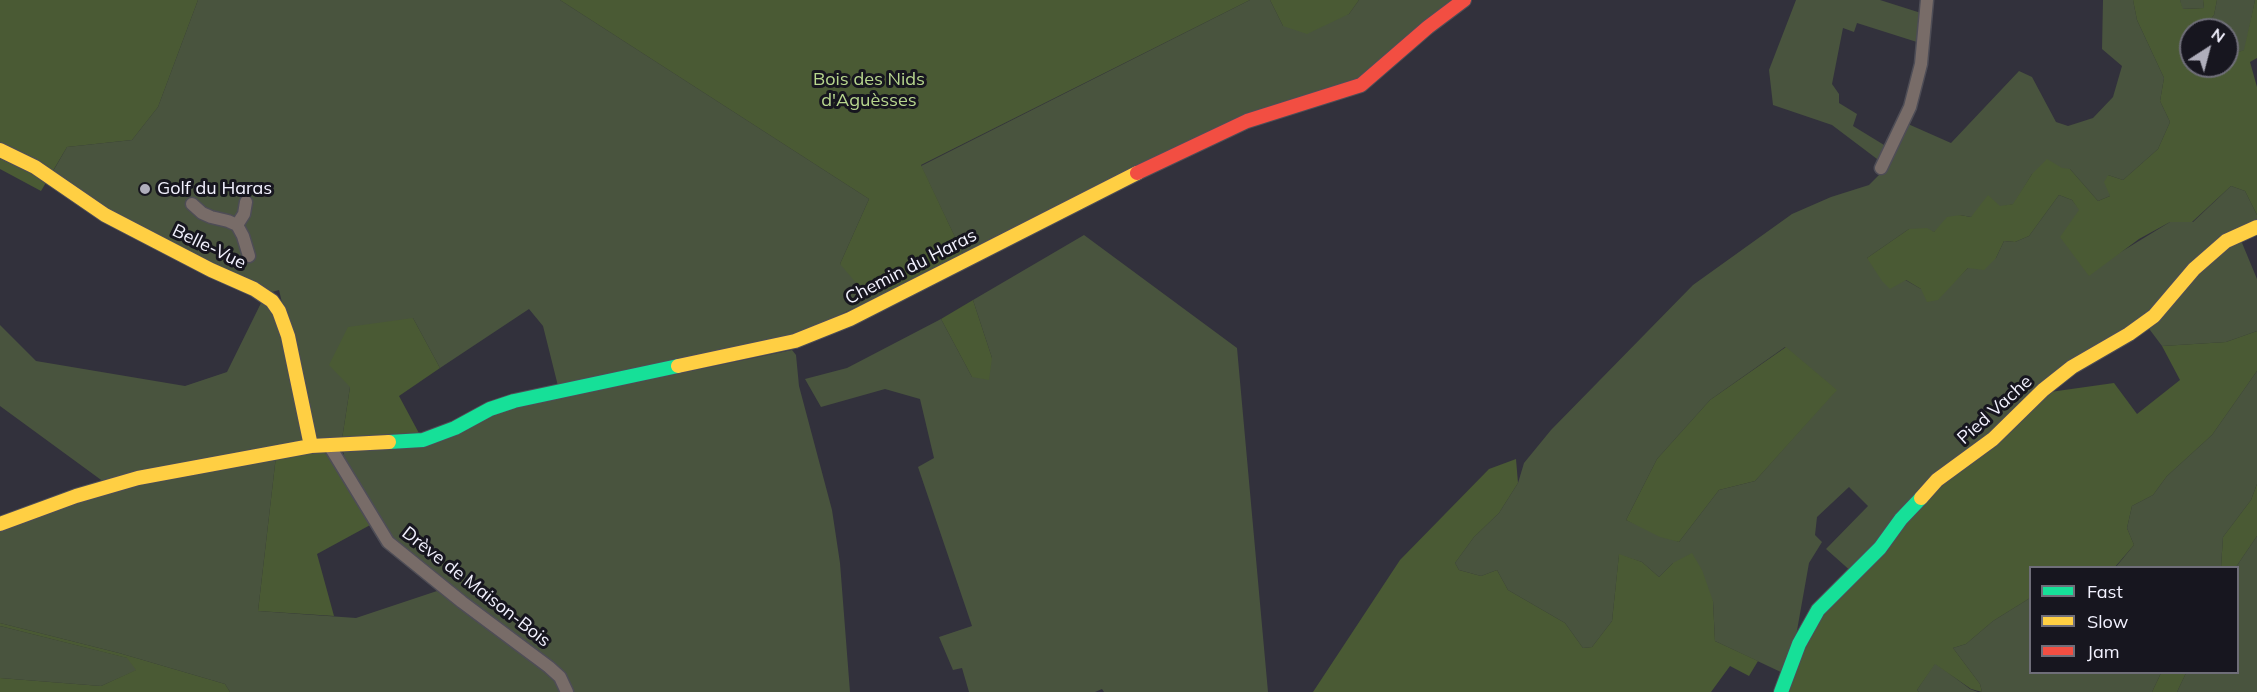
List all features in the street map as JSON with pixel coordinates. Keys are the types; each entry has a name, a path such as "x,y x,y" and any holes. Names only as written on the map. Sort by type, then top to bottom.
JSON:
{"street":[{"name":"Chemin du Haras","path":"329,445 423,440 455,428 490,409 514,401 795,341 850,319 990,246 1237,126 1361,85 1428,27 1464,0"},
{"path":"1881,168 1910,107 1920,64 1927,0"},
{"name":"Belle-Vue","path":"0,150 35,167 105,215 211,270 254,289 272,302 279,311 288,336 311,446"},
{"path":"237,225 244,214 246,202"},
{"path":"192,204 202,213 237,225 249,256"},
{"name":"Pied Vache","path":"1781,692 1799,644 1818,610 1880,548 1901,519 1937,480 1993,439 2043,390 2072,367 2154,316 2194,269 2226,241 2257,227"},
{"path":"0,524 76,496 138,478 311,446 329,445"},
{"name":"Drève de Maison-Bois","path":"329,445 388,542 462,602 549,667 560,677 567,692"}],"green space":[{"path":"0,0 198,0 158,107 132,140 67,147 41,191 0,169"},
{"path":"198,0 560,0 869,199 840,264 894,289 797,335 558,386 543,326 529,309 440,368 413,318 350,387 342,439 315,440 279,290 272,292 110,211 52,173 67,147 132,140 158,107"},
{"name":"Bois des Nids d'Aguèsses","path":"560,0 1250,0 921,165 964,256 894,289 862,290 840,264 869,199"},
{"path":"1250,0 1270,0 1283,26 1349,14 1359,0 1455,0 1357,84 1241,120 964,256 921,166"},
{"path":"1270,0 1359,0 1349,14 1307,34 1283,26"},
{"path":"1796,0 1880,0 1921,13 1920,43 1857,23 1854,32 1843,28 1832,84 1839,94 1839,103 1857,114 1853,126 1889,148 1881,162 1832,125 1773,105 1769,70"},
{"path":"2103,0 2133,0 2137,20 2164,78 2160,101 2170,122 2158,149 2123,180 2108,175 2110,196 2098,201 2070,169 2032,174 2014,204 1971,217 1960,215 1934,232 1909,229 1867,258 1921,289 1953,283 1968,268 1996,258 2004,241 2015,242 2029,236 2059,195 2072,200 2116,255 2170,222 2193,222 2231,186 2245,191 2257,215 2257,224 2155,310 2072,364 1853,573 1826,549 1868,506 1849,487 1817,517 1815,535 1822,542 1809,563 1793,653 1785,674 1715,641 1713,601 1673,563 1659,577 1642,562 1619,555 1612,621 1592,647 1583,648 1565,623 1508,590 1497,570 1481,576 1459,570 1455,563 1474,537 1499,513 1518,483 1524,463 1551,430 1693,285 1792,214 1831,197 1869,185 1885,169 1908,124 1951,143 2019,71 2032,77 2056,122 2068,126 2093,118 2113,97 2122,66 2102,49","holes":["1785,347 1836,390 1755,481 1719,490 1679,542 1626,520 1657,459 1710,400"]},
{"path":"2133,0 2180,0 2183,9 2204,8 2203,0 2217,0 2211,18 2179,18 2179,78 2239,78 2239,52 2244,50 2255,0 2257,0 2257,58 2250,62 2257,87 2257,215 2245,191 2231,186 2192,222 2170,222 2139,239 2089,276 2060,237 2079,210 2072,200 2059,195 2029,236 2015,242 2004,241 1996,258 1984,270 1968,268 1938,300 1927,302 1921,289 1906,280 1890,289 1867,258 1909,229 1927,228 1934,232 1947,217 1960,215 1971,217 1988,195 2000,206 2013,204 2032,174 2047,159 2062,168 2070,169 2098,201 2110,196 2104,182 2108,175 2123,180 2158,149 2170,122 2160,101 2164,78 2137,20"},
{"path":"2180,0 2203,0 2204,8 2182,9"},
{"path":"2217,0 2255,0 2245,50 2239,52 2239,18 2211,18"},
{"path":"1084,235 1237,348 1268,692 1104,692 1102,689 1095,692 969,692 962,668 953,670 939,637 972,626 918,467 934,458 920,399 885,389 821,407 805,379 847,368 941,319 972,377 992,358 973,300"},
{"path":"2240,238 2257,279 2257,331 2226,342 2162,346 2147,326 2181,288"},
{"path":"973,300 992,358 989,380 972,377 941,319"},
{"path":"262,301 273,313 282,335 304,444 108,485 0,406 0,325 36,361 185,386 227,372"},
{"path":"413,318 440,368 399,396 421,437 342,439 350,387 329,365 348,327"},
{"path":"2257,331 2257,371 2212,435 2167,476 2153,495 2132,506 2127,528 2134,545 2116,566 2029,566 2029,599 1993,621 1966,644 1953,648 1980,684 1982,692 1971,689 1935,664 1917,690 1919,692 1781,692 1824,607 1934,488 2050,392 2114,383 2137,414 2180,380 2162,346 2226,342"},
{"path":"1786,347 1837,390 1755,481 1719,490 1679,542 1660,537 1626,520 1657,459 1710,400"},
{"path":"792,350 796,355 799,386 832,510 840,563 850,692 571,692 391,540 346,465 343,450 424,444 493,412"},
{"path":"2257,371 2257,484 2251,500 2223,537 2221,566 2117,566 2134,545 2127,528 2132,506 2153,495 2167,476 2212,435"},
{"path":"323,450 372,524 317,554 334,616 258,611 276,456"},
{"path":"276,456 258,611 356,618 440,590 547,669 562,692 230,692 225,684 119,653 0,623 0,527 139,482"},
{"path":"1516,459 1518,483 1499,513 1474,537 1455,563 1459,570 1481,576 1497,570 1508,590 1565,623 1583,648 1592,647 1612,621 1619,554 1642,562 1659,577 1673,563 1692,553 1702,570 1713,601 1715,641 1758,661 1749,676 1730,666 1711,692 1313,692 1400,560 1489,469"},
{"path":"2257,484 2257,536 2237,566 2221,566 2223,537 2251,500"},
{"path":"2257,536 2257,692 2177,692 2186,674 2239,674 2239,566 2237,566"},
{"path":"2029,599 2029,674 2161,674 2152,692 1982,692 1980,684 1953,648 1966,644 1993,621"},
{"path":"0,623 119,653 225,684 230,692 0,692 0,678 101,686 136,670 127,658 0,626"},
{"path":"0,626 128,658 137,670 101,686 0,678"},
{"path":"1935,663 1970,689 1978,692 1919,692 1917,690"},
{"path":"2161,674 2186,674 2177,692 2152,692"}],"traffic: fast":[{"path":"389,442 423,440 455,428 490,409 514,401 678,366"},
{"path":"1781,692 1799,644 1818,610 1880,548 1901,519 1921,498"}],"traffic: slow":[{"path":"0,150 35,167 105,215 211,270 254,289 272,301 279,311 288,336 311,446"},
{"path":"678,366 795,341 850,319 1137,173"},
{"path":"1921,498 1937,480 1993,439 2043,390 2072,367 2129,334 2154,316 2194,269 2226,241 2257,227"},
{"path":"0,524 76,496 138,478 311,446 389,442"}],"traffic: jam":[{"path":"1137,173 1247,121 1361,85 1428,27 1464,0"}],"place":[{"name":"Golf du Haras","path":"145,189"}]}
